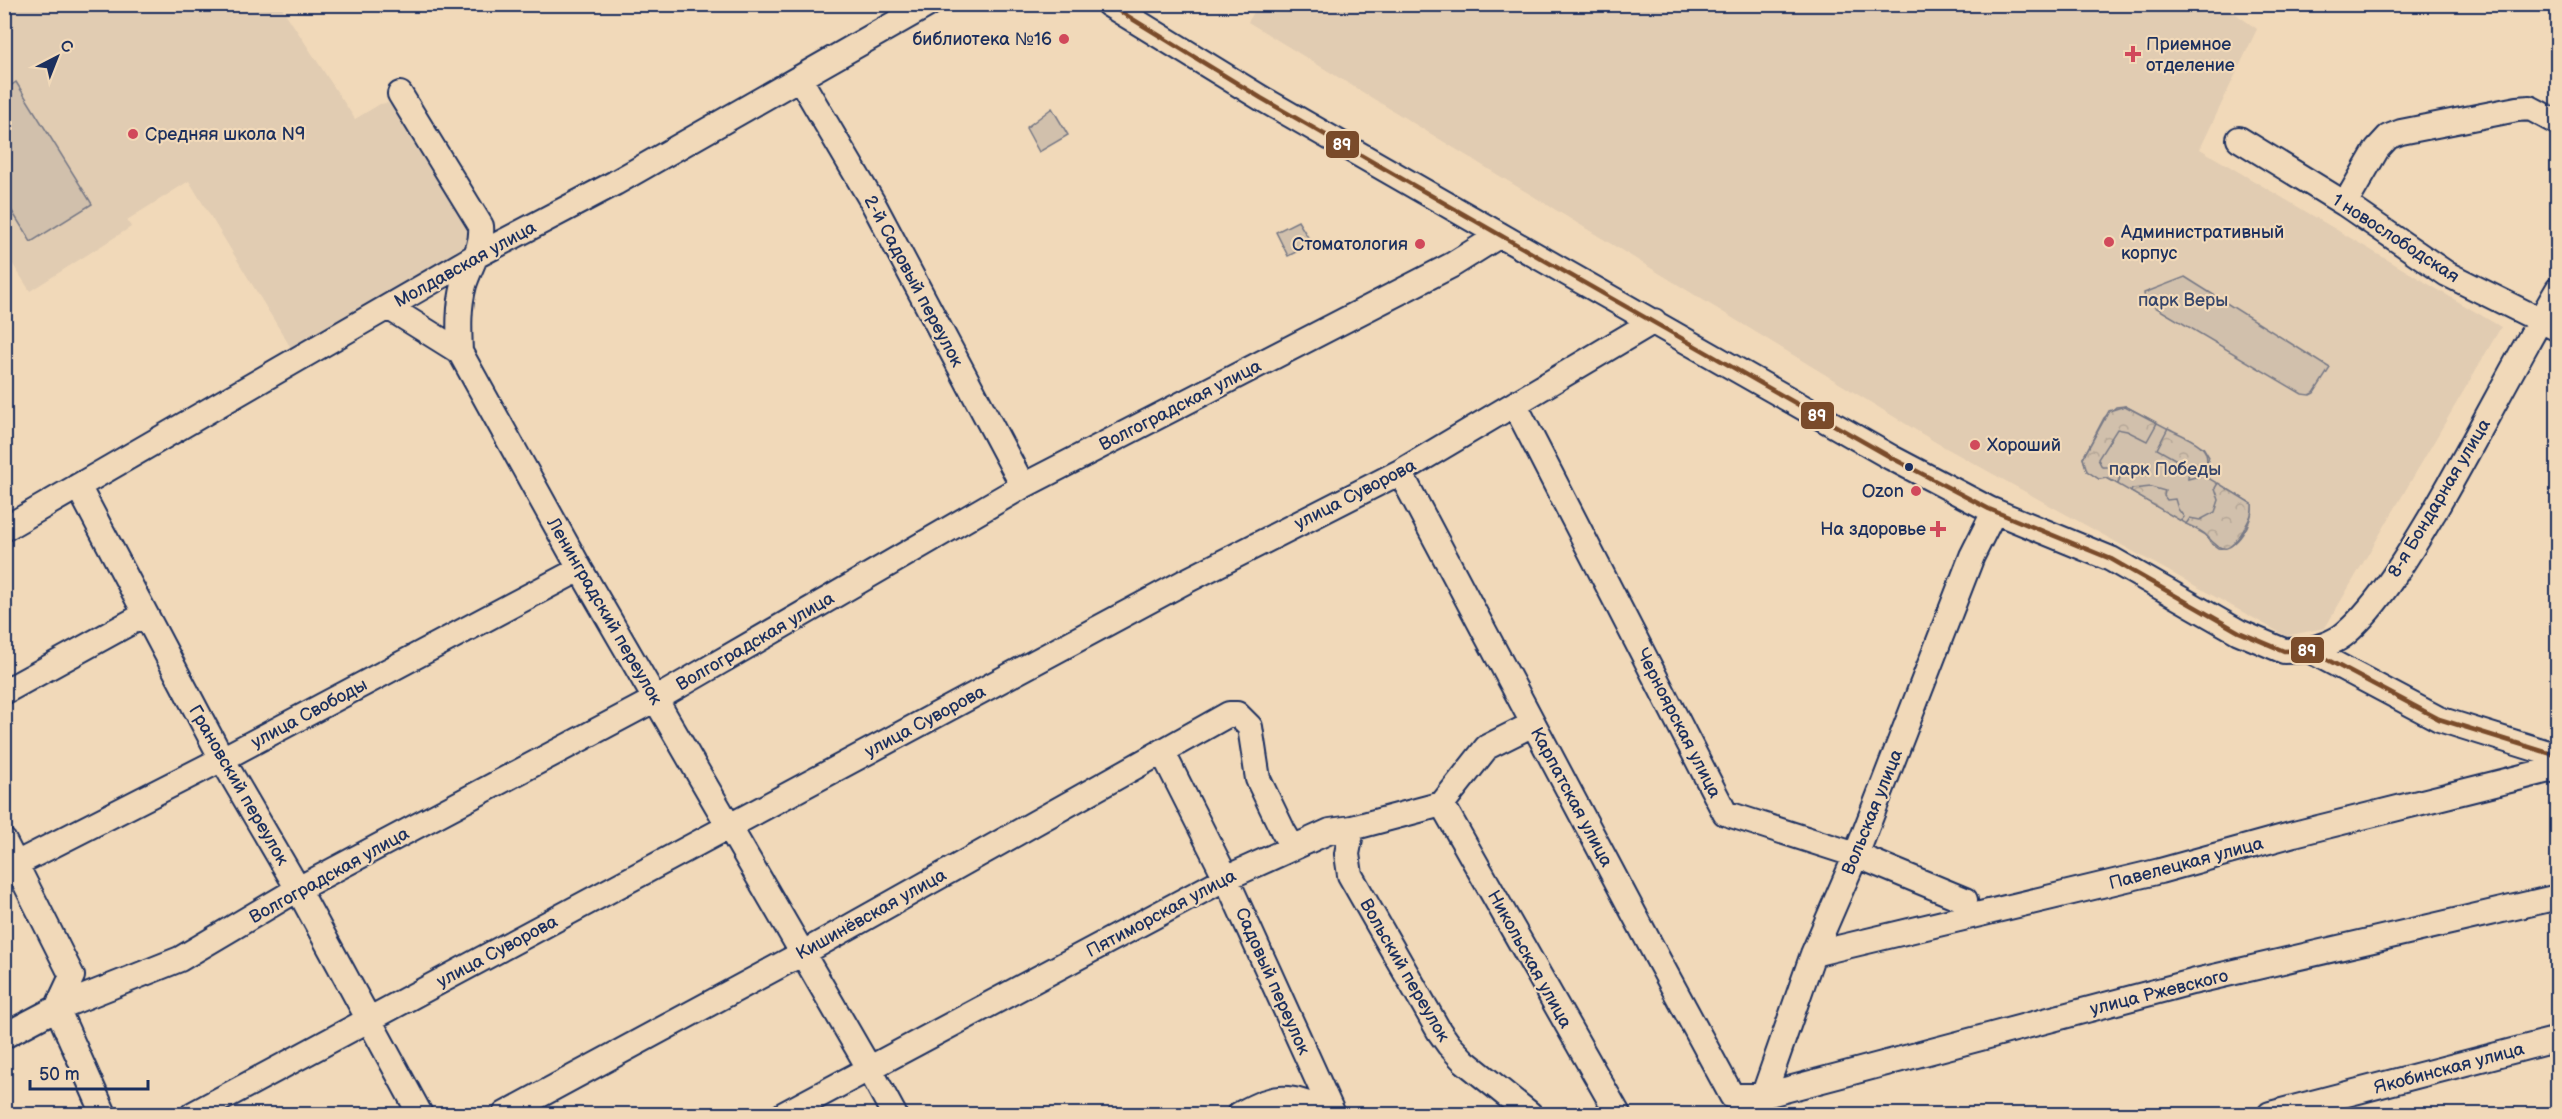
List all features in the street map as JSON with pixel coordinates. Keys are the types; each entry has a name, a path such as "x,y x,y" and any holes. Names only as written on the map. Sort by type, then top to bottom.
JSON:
{"street":[{"name":"Молдавская улица","path":"4,529 476,256 615,183 929,4"},
{"path":"1108,4 1261,98 1892,458 1994,512 2111,559 2239,632 2284,651 2309,650 2439,719 2558,756"},
{"name":"2-й Садовый переулок","path":"800,79 873,203 1023,486"},
{"name":"Ленинградский переулок","path":"400,94 480,226 482,234 464,285 458,316 460,352 580,569 894,1114"},
{"path":"2345,204 2377,149 2393,135 2530,108 2558,123"},
{"name":"1 новослободская","path":"2239,139 2345,204 2447,274 2549,324"},
{"name":"Волгоградская улица","path":"4,1036 57,1008 180,959 298,889 656,699 1023,486 1452,265 1500,235"},
{"name":"8-я Бондарная улица","path":"2309,650 2330,643 2346,633 2379,596 2413,547 2483,428 2549,324 2558,289"},
{"path":"388,306 460,352"},
{"name":"улица Суворова","path":"193,1114 1224,561 1400,472 1654,321"},
{"name":"Черноярская улица","path":"1515,405 1725,813 1856,855 1965,900"},
{"name":"Карпатская улица","path":"1400,472 1732,1095 1760,1105"},
{"name":"Грановский переулок","path":"78,486 144,615 222,759 298,889 420,1114"},
{"name":"Вольская улица","path":"1760,1105 1813,954 1856,855 1972,556 1994,512"},
{"name":"улица Свободы","path":"11,866 222,759 580,569"},
{"path":"4,692 144,615"},
{"name":"Кишинёвская улица","path":"505,1114 802,953 1229,714 1237,714 1250,727 1258,778 1293,848"},
{"path":"1442,804 1487,747 1533,724"},
{"name":"Садовый переулок","path":"1162,751 1226,878 1333,1114"},
{"name":"Павелецкая улица","path":"1813,954 2160,871 2306,831 2558,768"},
{"name":"Пятиморская улица","path":"784,1114 1226,878 1330,831 1352,828 1442,804"},
{"name":"Никольская улица","path":"1442,804 1618,1114"},
{"name":"Вольский переулок","path":"1352,828 1347,854 1350,875 1439,1031 1464,1061 1530,1114"},
{"path":"4,842 11,866 72,976 57,1008 104,1114"},
{"name":"улица Ржевского","path":"1760,1105 2192,982 2558,897"},
{"name":"Якобинская улица","path":"2270,1114 2558,1039"},
{"path":"1240,1114 1277,1098 1287,1098 1333,1114"}],"shaded area":[{"path":"5,4 280,5 355,119 380,104 387,103 397,110 466,216 472,239 465,250 291,348 189,181 127,220 131,227 30,291 5,252"},
{"path":"1259,4 2223,5 2257,29 2200,149 2501,327 2325,628 2286,636 1937,443 1248,22"}],"green space":[{"path":"16,82 92,204 31,242 5,200 5,90"},
{"path":"1052,108 1068,135 1039,152 1026,128"},
{"path":"1298,221 1312,244 1288,256 1276,232"},
{"name":"парк Веры","path":"2185,277 2330,368 2314,393 2302,394 2145,301 2144,293"},
{"name":"парк Победы","path":"2125,406 2203,447 2209,457 2203,475 2252,504 2247,526 2243,534 2232,545 2218,548 2206,535 2107,478 2099,479 2087,471 2083,458 2104,418 2116,407"},
{"path":"2125,406 2157,423 2147,441 2127,431 2117,429 2098,459 2102,467 2112,467 2121,474 2118,484 2107,478 2099,479 2087,471 2083,458 2109,411"},
{"path":"2168,428 2193,440 2204,450 2207,456 2203,475 2188,479 2189,467 2157,449"},
{"path":"2218,483 2252,504 2251,515 2243,531 2235,543 2226,548 2218,546 2203,532 2186,524 2190,518 2200,520 2215,512 2219,500 2215,488"},
{"path":"2151,487 2165,491 2164,496 2167,500 2175,499 2184,517 2181,521 2131,492 2132,489"}],"transit line":[{"name":"89","path":"1108,4 1261,98 1500,235 1892,458 1989,509 2111,559 2239,632 2284,651 2309,650 2439,719 2558,756"}],"place":[{"name":"библиотека №16","path":"1064,39"},
{"name":"Приемное отделение","path":"2133,54"},
{"name":"Средняя школа N9","path":"133,134"},
{"name":"Административный корпус","path":"2109,242"},
{"name":"Стоматология","path":"1420,244"},
{"name":"Хороший","path":"1975,445"},
{"name":"Ozon","path":"1916,491"},
{"name":"На здоровье","path":"1938,529"}]}
